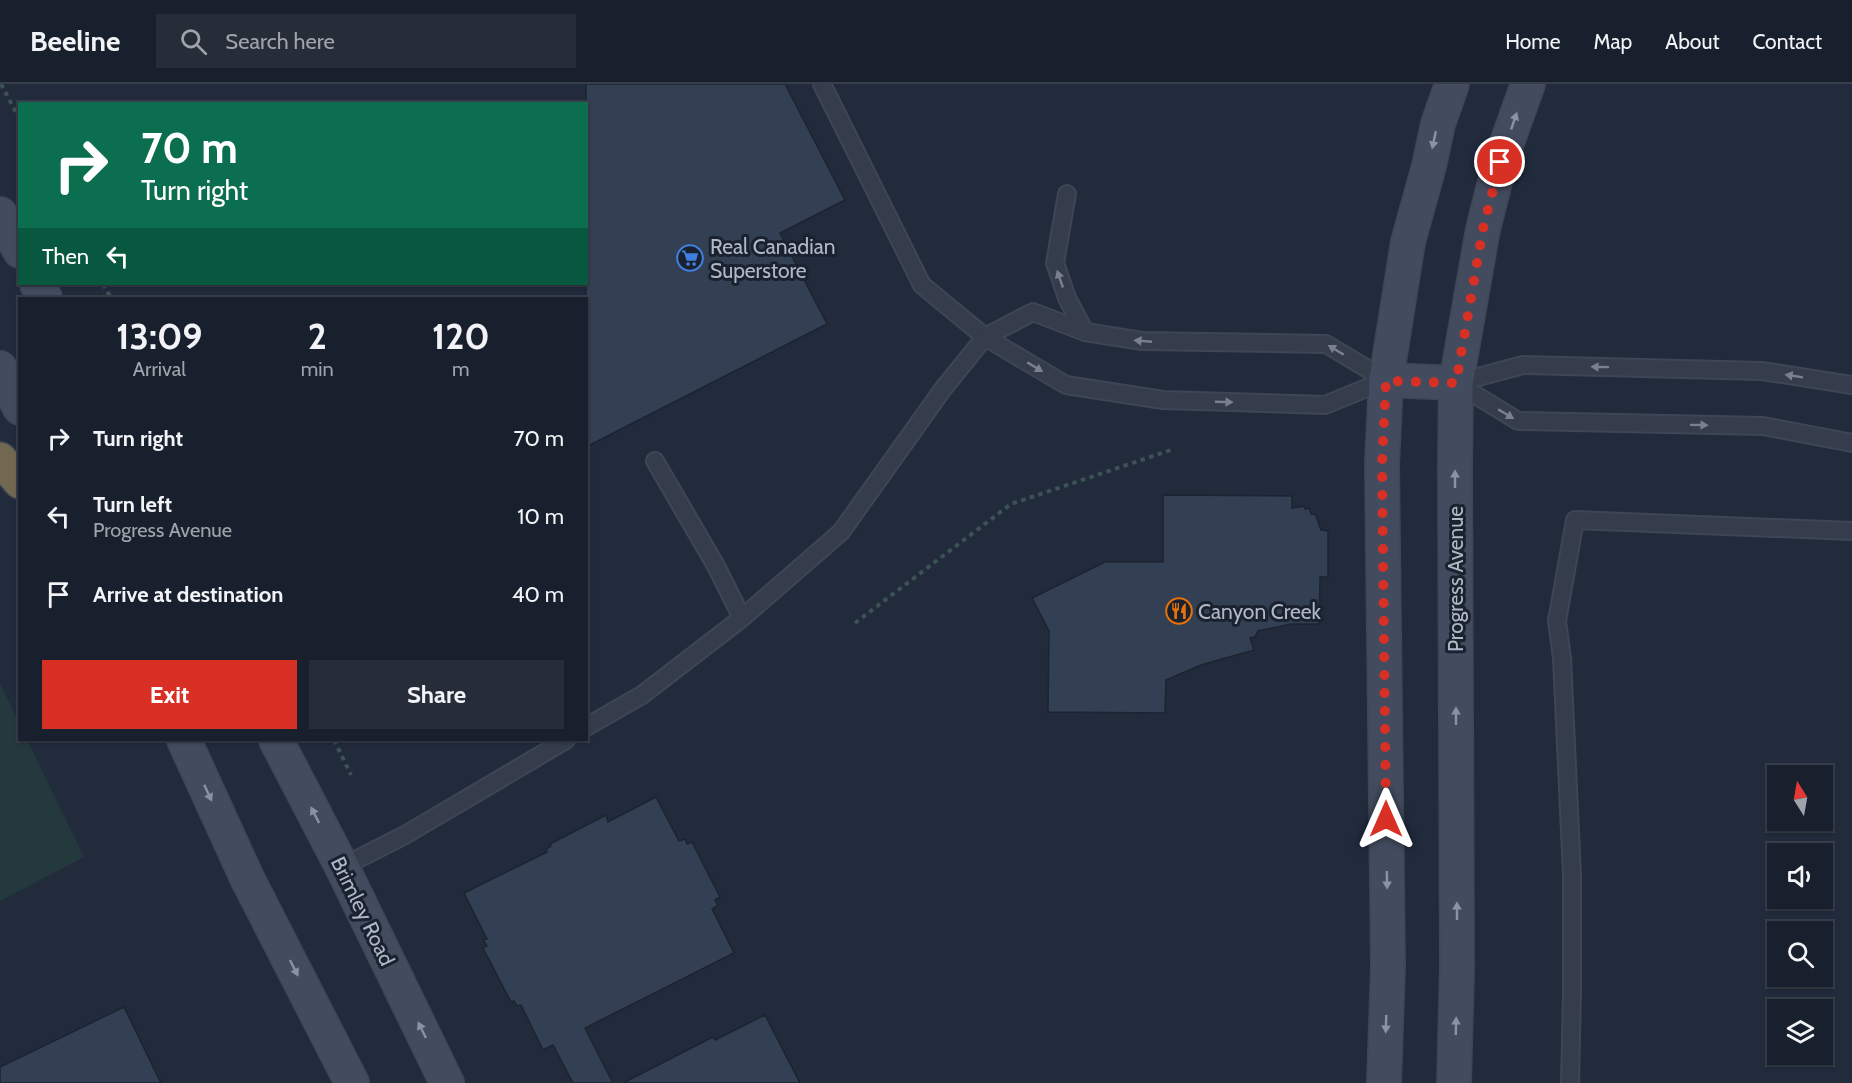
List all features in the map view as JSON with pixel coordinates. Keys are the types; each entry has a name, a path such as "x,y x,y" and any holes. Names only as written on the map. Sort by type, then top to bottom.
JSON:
{"highway":[{"path":"0,459 18,480"}],"main road":[{"path":"1384,1083 1388,966 1382,464 1386,381 1408,242 1438,124 1452,84"},
{"name":"Progress Avenue","path":"1454,1083 1457,969 1456,383 1483,229 1500,162 1528,84"},
{"path":"0,214 18,247"},
{"path":"0,368 18,404"},
{"path":"1386,381 1456,383"},
{"path":"184,741 247,878 352,1083"},
{"name":"Brimley Road","path":"277,741 342,867 447,1083"}],"lane":[{"path":"822,84 922,285 985,336 1066,386 1163,400 1325,405 1386,381"},
{"path":"1067,195 1055,263 1067,298 1085,332"},
{"path":"588,726 642,695 742,618 841,532 943,389 985,336 1033,312 1085,332 1142,341 1326,344 1386,381"},
{"path":"1456,383 1523,366 1761,371 1852,385"},
{"path":"1456,383 1518,421 1763,426 1852,443"},
{"path":"655,461 716,566 742,618"},
{"path":"1570,1083 1572,875 1562,658 1557,621 1575,520 1852,531"},
{"path":"342,867 405,835 564,741"}],"path":[{"path":"1,84 18,116"},
{"path":"855,623 1011,504 1171,450"},
{"path":"334,741 351,775"}],"green space":[{"path":"0,683 18,721 18,741 27,741 84,857 0,901"}],"building":[{"name":"Real Canadian Superstore","path":"586,84 785,84 845,200 780,233 827,324 588,446 588,297 586,297 586,285 588,285 588,102 586,102"},
{"name":"Canyon Creek","path":"1163,495 1292,496 1292,508 1304,506 1305,509 1309,508 1311,514 1315,514 1321,530 1328,531 1328,577 1320,577 1319,624 1291,624 1258,631 1255,637 1250,638 1254,650 1201,665 1166,680 1165,713 1048,712 1049,631 1032,598 1105,562 1163,562"},
{"path":"656,797 679,841 685,839 687,844 692,842 720,897 715,900 718,905 712,909 734,953 585,1028 613,1083 573,1083 553,1045 543,1050 521,1005 517,1006 514,1001 511,1002 483,948 487,946 483,940 487,939 464,893 547,852 546,849 551,846 550,844 606,815 608,822"},
{"path":"124,1007 161,1083 0,1083 0,1067"},
{"path":"765,1015 800,1083 623,1083 713,1037 715,1040"}],"place":[{"name":"Real Canadian Superstore","path":"690,258"},
{"name":"Canyon Creek","path":"1179,611"}],"route":[{"path":"1386,819 1382,464 1386,381 1456,383 1483,229 1500,162"}]}
